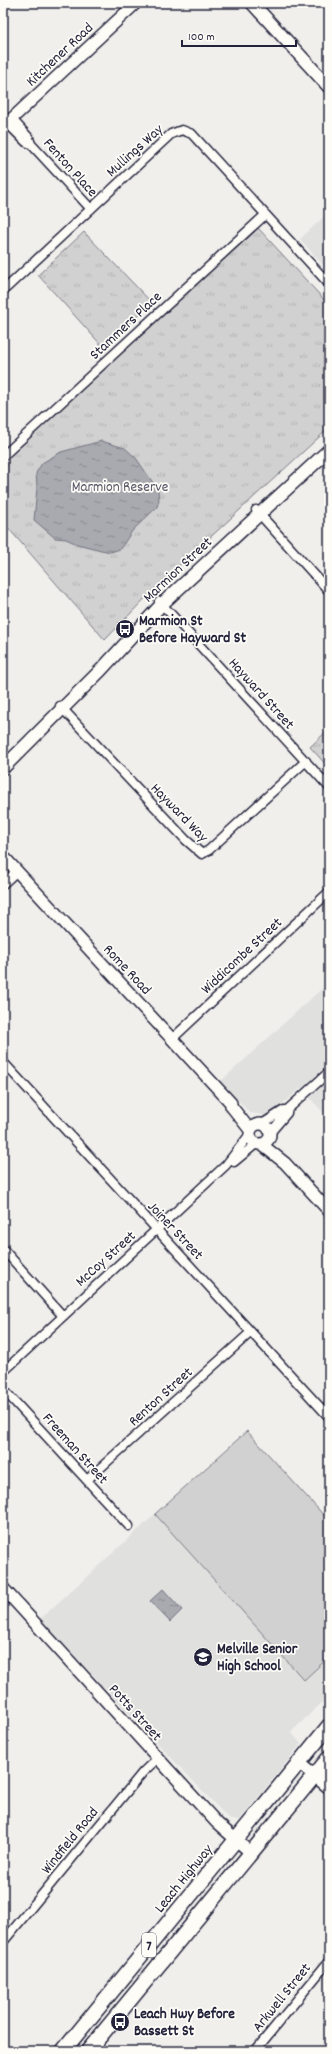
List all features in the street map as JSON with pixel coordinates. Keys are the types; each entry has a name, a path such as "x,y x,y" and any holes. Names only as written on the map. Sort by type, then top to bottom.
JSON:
{"highway":[{"name":"Leach Highway","path":"63,2051 329,1726"},
{"name":"7","path":"88,2051 329,1758"}],"main road":[{"path":"252,3 329,87"},
{"path":"262,3 329,76"},
{"name":"Marmion Street","path":"258,512 329,442"},
{"name":"Marmion Street","path":"3,768 160,602 258,512 329,450"},
{"name":"Marmion Street","path":"3,758 62,707"}],"street":[{"name":"Kitchener Road","path":"8,123 136,3"},
{"name":"Fenton Place","path":"8,123 29,138 31,144 91,209"},
{"name":"Mullings Way","path":"3,291 171,134 182,130 192,134 329,284"},
{"name":"Stammers Place","path":"3,456 265,215"},
{"path":"258,512 329,591"},
{"name":"Hayward Street","path":"160,602 329,786"},
{"name":"Hayward Way","path":"62,707 186,840 202,854 209,850 306,761"},
{"name":"Rome Road","path":"3,856 231,1103 231,1106 260,1134 329,1211"},
{"path":"3,884 17,871"},
{"name":"Widdicombe Street","path":"172,1039 329,892"},
{"name":"Joiner Street","path":"3,1062 329,1417"},
{"name":"McCoy Street","path":"3,1372 62,1315 157,1231 226,1165 229,1166 284,1110 287,1110 329,1072"},
{"name":"McCoy Street","path":"260,1134 287,1114 287,1110"},
{"path":"3,1249 62,1315"},
{"name":"Renton Street","path":"87,1480 251,1332"},
{"name":"Freeman Street","path":"3,1389 129,1526"},
{"name":"Potts Street","path":"3,1588 217,1823 251,1853"},
{"name":"Windfield Road","path":"3,1942 143,1772 158,1758"},
{"path":"299,1763 329,1788"},
{"name":"Arkwell Street","path":"255,2051 329,1961"}],"shaded area":[{"path":"329,212 329,272 300,239"},
{"path":"329,982 329,1119 301,1088 268,1116 250,1113 220,1082"},
{"name":"Melville Senior High School","path":"247,1431 329,1521 329,1696 291,1732 301,1744 240,1820 230,1820 40,1619"}],"green space":[{"name":"Marmion Reserve","path":"258,228 329,305 329,428 154,589 105,640 3,522 3,460"},
{"path":"84,232 152,303 103,347 38,275"},
{"path":"329,729 329,768 310,747"},
{"path":"247,1431 329,1521 329,1657 304,1680 155,1514"}],"water":[{"path":"101,441 125,448 136,458 158,490 159,500 157,507 133,530 120,549 111,552 77,544 66,539 55,538 34,520 37,487 36,473 42,463 61,452"},
{"path":"163,1589 182,1610 170,1622 150,1601"}],"place":[{"name":"Marmion St Before Hayward St","path":"125,629"},
{"name":"Melville Senior High School","path":"203,1657"},
{"name":"Leach Hwy Before Bassett St","path":"120,2022"}]}
